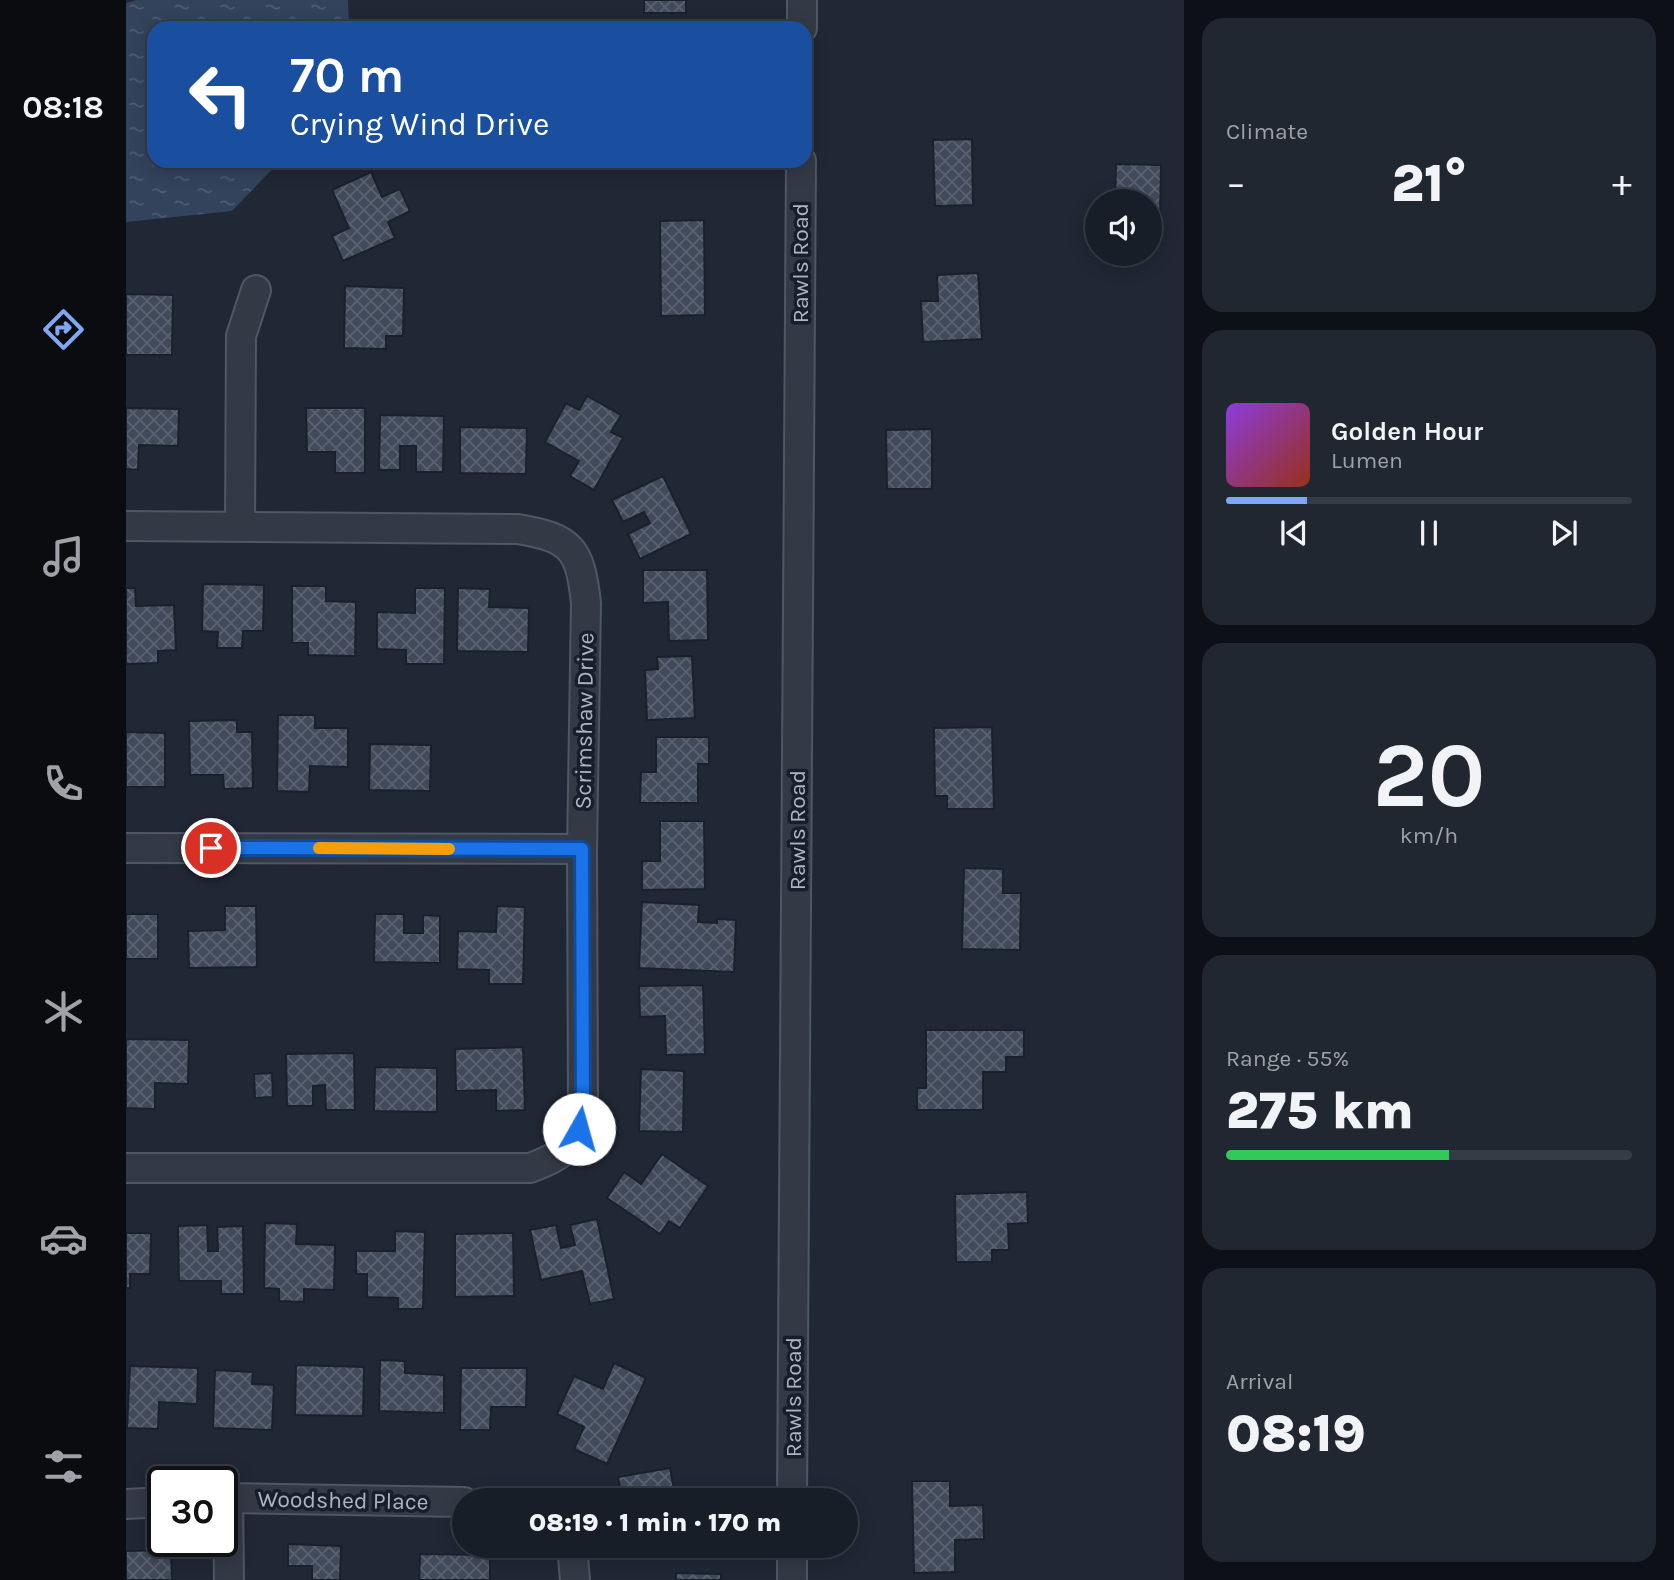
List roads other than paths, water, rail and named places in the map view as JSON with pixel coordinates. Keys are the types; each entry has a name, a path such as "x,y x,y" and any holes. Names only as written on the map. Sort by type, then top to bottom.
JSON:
{"street":[{"path":"802,0 802,21"},
{"name":"Rawls Road","path":"792,1488 801,168"},
{"path":"240,526 241,336 256,290"},
{"name":"Scrimshaw Drive","path":"126,526 518,529 550,534 573,550 583,573 586,603 582,849 583,1109 579,1129 567,1150 552,1160 530,1168 126,1168"},
{"path":"126,848 582,849"},
{"name":"Woodshed Place","path":"238,1498 452,1502"},
{"path":"126,1504 147,1503"},
{"path":"228,1557 229,1580"},
{"path":"573,1558 575,1580"},
{"path":"792,1558 792,1580"}],"water":[{"path":"137,0 348,0 349,21 147,21 147,168 273,168 232,211 126,222 126,3"}]}
